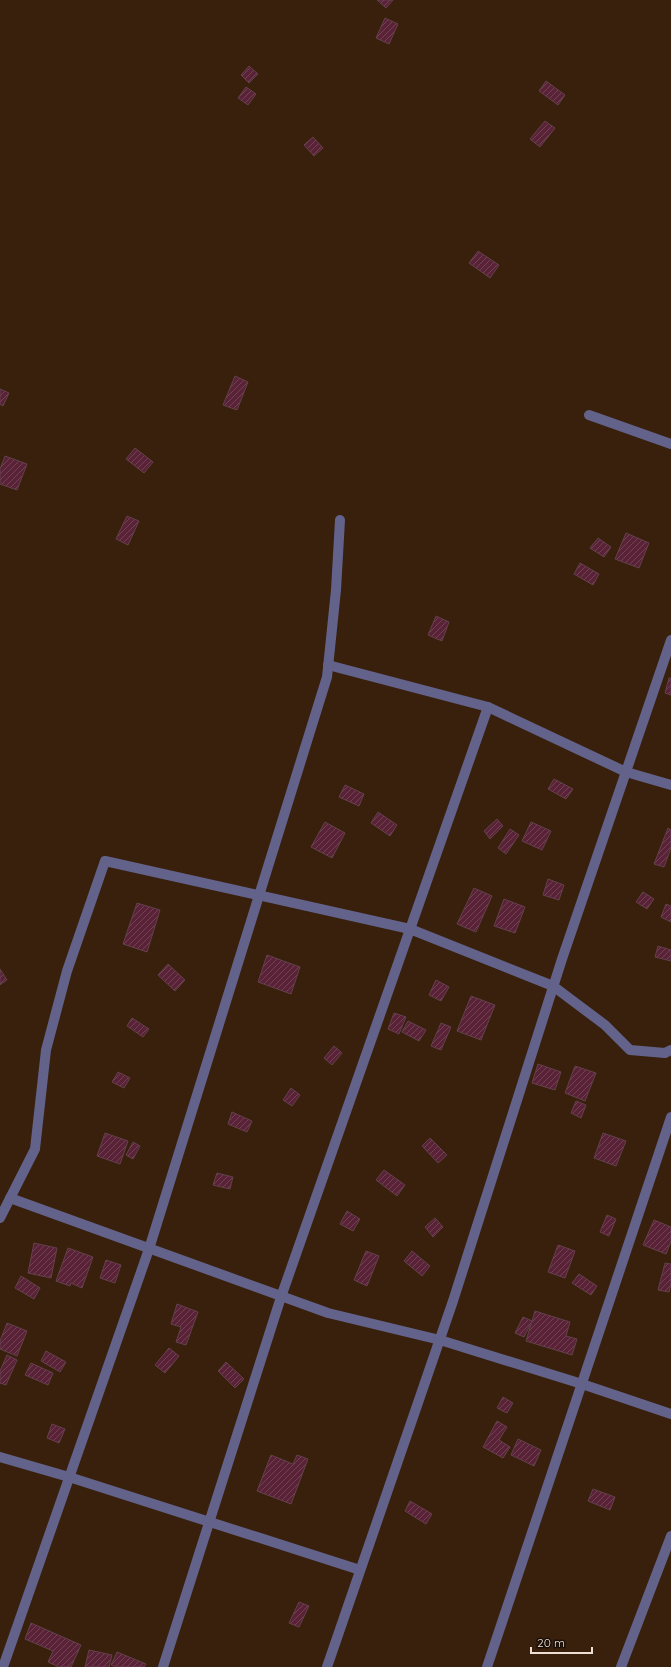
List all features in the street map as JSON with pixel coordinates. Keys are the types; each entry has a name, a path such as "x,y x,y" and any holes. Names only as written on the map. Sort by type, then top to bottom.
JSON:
{"street":[{"path":"589,415 671,444"},
{"path":"3,1667 149,1249 327,677 336,590 340,520"},
{"path":"326,1667 440,1340 553,986 671,640"},
{"path":"328,665 488,707 626,772 671,784"},
{"path":"163,1667 281,1297 488,707"},
{"path":"0,1218 35,1149 46,1050 66,971 105,861 410,929 553,986 605,1025 630,1050 665,1053 671,1050"},
{"path":"487,1667 671,1116"},
{"path":"10,1198 328,1314 440,1340 582,1384 671,1414"},
{"path":"0,1457 69,1477 360,1570"},
{"path":"621,1667 671,1536"}],"building":[{"path":"377,0 393,0 386,8"},
{"path":"385,18 398,24 389,44 376,38"},
{"path":"249,66 258,74 249,83 241,75"},
{"path":"546,81 565,95 558,105 539,91"},
{"path":"246,87 256,94 248,105 238,98"},
{"path":"545,121 555,128 540,147 530,139"},
{"path":"313,137 323,148 314,156 304,145"},
{"path":"478,251 499,265 490,278 469,263"},
{"path":"235,376 248,382 237,410 223,405"},
{"path":"0,389 9,393 3,406 0,404"},
{"path":"135,448 153,462 144,473 126,459"},
{"path":"5,456 27,464 17,490 0,484 0,469"},
{"path":"127,516 139,521 128,545 116,539"},
{"path":"626,533 649,543 639,568 615,559"},
{"path":"598,538 611,547 604,557 590,548"},
{"path":"580,563 599,574 593,585 574,574"},
{"path":"436,616 449,622 442,641 428,635"},
{"path":"669,678 671,678 671,695 665,693"},
{"path":"554,779 573,789 566,799 548,789"},
{"path":"345,785 364,794 359,806 339,797"},
{"path":"378,812 397,825 390,836 371,823"},
{"path":"497,819 503,826 490,839 484,831"},
{"path":"325,822 345,833 332,858 311,847"},
{"path":"531,822 551,831 542,850 522,841"},
{"path":"668,828 671,830 671,848 664,867 654,864"},
{"path":"510,829 519,835 506,854 498,848"},
{"path":"548,879 564,885 559,900 543,895"},
{"path":"474,888 492,896 476,932 457,924"},
{"path":"643,892 654,899 647,909 636,902"},
{"path":"504,899 525,907 515,933 494,926"},
{"path":"137,903 160,910 147,952 123,944"},
{"path":"666,904 671,906 671,922 661,917"},
{"path":"658,946 671,950 671,961 655,957"},
{"path":"267,955 300,967 291,994 258,982"},
{"path":"168,964 185,980 175,991 158,975"},
{"path":"0,969 7,980 0,985"},
{"path":"436,980 449,987 441,1001 429,995"},
{"path":"471,996 495,1005 481,1040 457,1031"},
{"path":"394,1013 406,1017 399,1034 388,1029"},
{"path":"132,1018 149,1029 143,1037 127,1026"},
{"path":"408,1021 426,1030 419,1041 402,1032"},
{"path":"441,1023 451,1027 441,1050 431,1046"},
{"path":"334,1046 342,1053 332,1065 324,1058"},
{"path":"538,1064 561,1072 555,1090 532,1083"},
{"path":"575,1066 596,1073 585,1101 565,1093"},
{"path":"118,1072 130,1078 124,1088 112,1082"},
{"path":"291,1088 300,1095 292,1106 283,1100"},
{"path":"576,1101 586,1105 581,1118 571,1113"},
{"path":"232,1112 252,1121 247,1132 228,1124"},
{"path":"105,1133 128,1141 120,1164 97,1156"},
{"path":"603,1133 626,1141 616,1166 594,1158"},
{"path":"430,1138 447,1155 438,1163 422,1146"},
{"path":"133,1142 140,1146 133,1159 126,1155"},
{"path":"384,1170 405,1185 397,1196 376,1180"},
{"path":"217,1173 233,1177 230,1189 213,1185"},
{"path":"347,1211 360,1219 353,1231 340,1224"},
{"path":"607,1215 616,1219 609,1236 600,1232"},
{"path":"435,1218 443,1227 433,1237 425,1227"},
{"path":"654,1220 671,1227 671,1241 666,1254 643,1245"},
{"path":"34,1243 57,1248 51,1278 28,1273"},
{"path":"558,1245 575,1251 565,1278 548,1272"},
{"path":"68,1248 93,1257 82,1288 71,1283 70,1286 56,1281"},
{"path":"366,1251 379,1256 367,1286 354,1280"},
{"path":"412,1251 430,1266 422,1276 404,1261"},
{"path":"106,1260 121,1265 115,1283 100,1278"},
{"path":"665,1263 671,1264 671,1284 669,1292 658,1290"},
{"path":"579,1274 597,1286 591,1295 572,1283"},
{"path":"21,1276 40,1288 34,1299 15,1288"},
{"path":"177,1304 198,1312 186,1345 176,1342 181,1327 171,1324"},
{"path":"535,1311 570,1322 566,1336 577,1339 572,1355 526,1341"},
{"path":"523,1317 532,1321 524,1337 515,1333"},
{"path":"7,1323 27,1331 17,1356 0,1349 0,1341"},
{"path":"169,1348 179,1356 165,1373 155,1365"},
{"path":"46,1351 66,1362 60,1372 41,1361"},
{"path":"7,1355 17,1360 6,1385 0,1383 0,1371"},
{"path":"226,1362 244,1379 235,1388 218,1371"},
{"path":"31,1363 53,1373 48,1385 25,1375"},
{"path":"503,1397 513,1403 507,1413 497,1408"},
{"path":"497,1421 507,1427 499,1440 510,1447 503,1458 483,1447"},
{"path":"52,1424 65,1429 59,1443 47,1438"},
{"path":"518,1439 541,1450 534,1466 511,1455"},
{"path":"271,1455 293,1464 297,1455 308,1459 291,1504 257,1491"},
{"path":"593,1489 615,1497 610,1510 588,1501"},
{"path":"410,1501 432,1514 426,1524 405,1511"},
{"path":"299,1602 309,1606 299,1627 289,1623"},
{"path":"31,1623 81,1645 71,1667 59,1667 48,1662 53,1651 25,1639"},
{"path":"89,1650 112,1655 109,1667 85,1667"},
{"path":"117,1652 146,1664 144,1667 116,1667 111,1665"}]}
